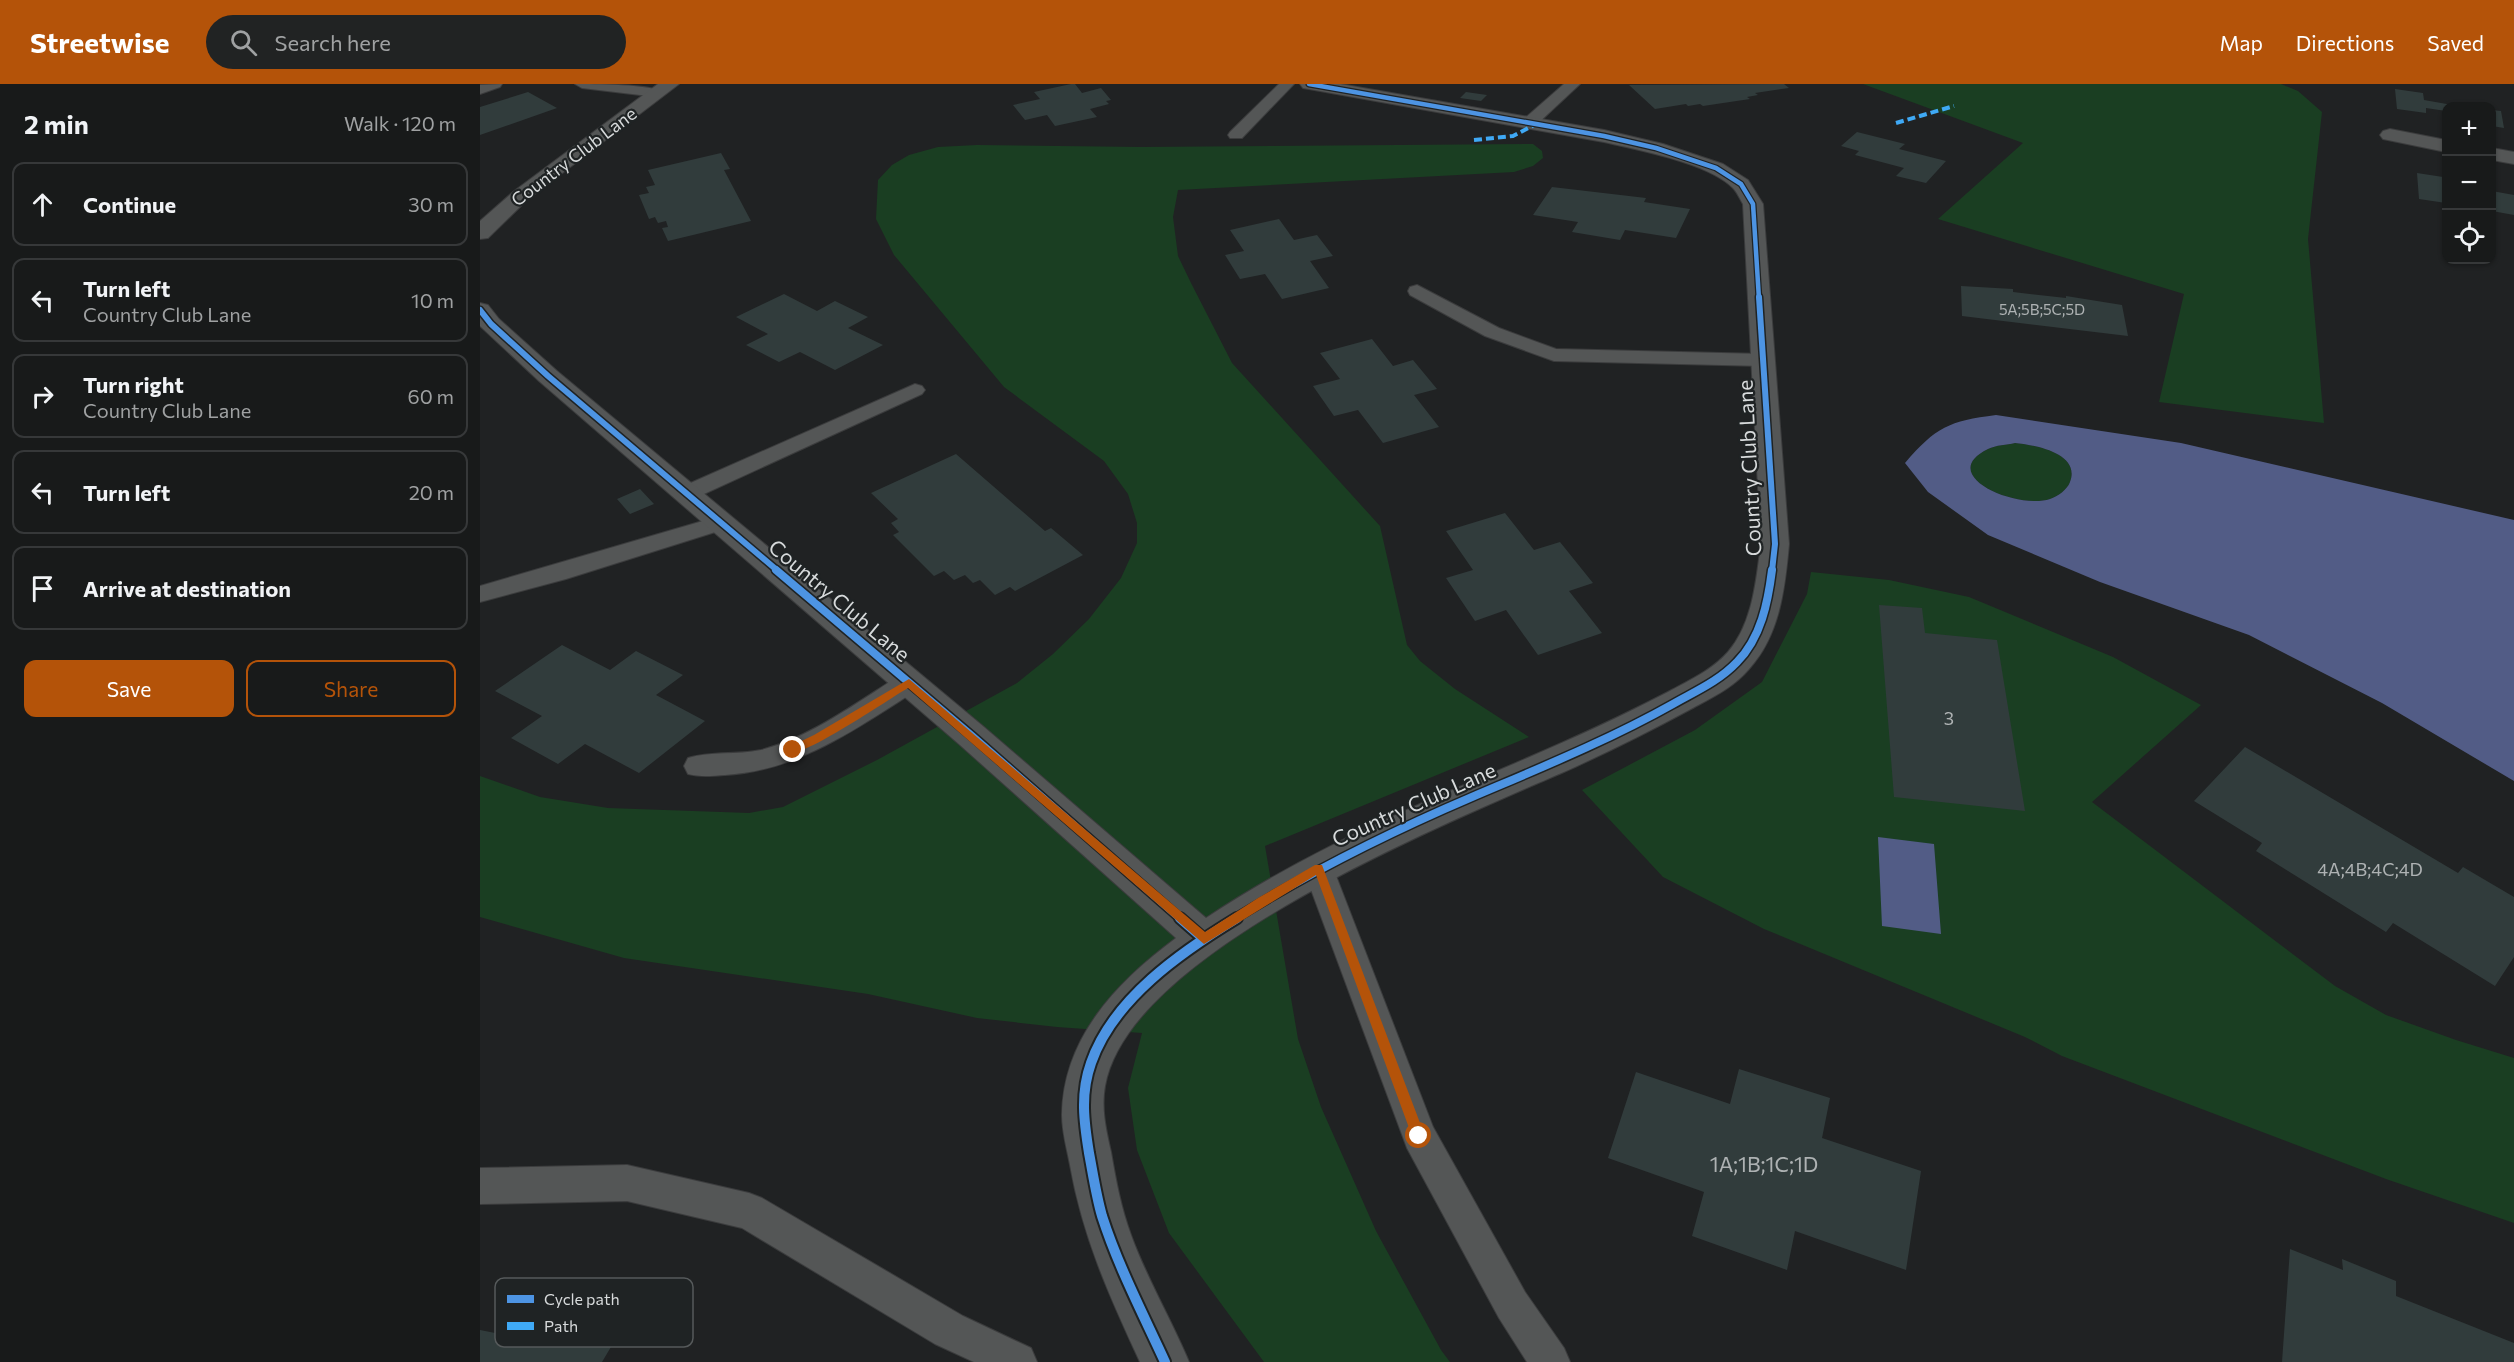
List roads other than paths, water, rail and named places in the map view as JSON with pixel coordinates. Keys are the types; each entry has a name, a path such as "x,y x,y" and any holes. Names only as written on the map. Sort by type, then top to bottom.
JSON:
{"street":[{"name":"Country Club Lane","path":"1165,1362 1125,1274 1102,1215 1082,1114 1087,1073 1105,1034 1136,994 1167,965 1204,939 1318,868 1473,796 1610,738 1727,672 1747,650 1769,598 1775,544 1753,204 1741,184 1716,168 1678,154 1604,136 1309,84"},
{"name":"Country Club Lane","path":"480,233 520,196 664,89"},
{"path":"2390,135 2442,145"},
{"path":"2496,155 2514,158"},
{"name":"Country Club Lane","path":"480,310 491,324 548,376 909,683 1204,939"}],"lane":[{"path":"480,90 495,84"},
{"path":"582,84 664,89"},
{"path":"1236,135 1287,84"},
{"path":"1529,123 1573,84"},
{"path":"1417,291 1492,332 1554,355 1763,360"},
{"path":"685,494 915,390"},
{"path":"480,594 720,524"},
{"path":"698,766 761,760 793,750 818,738 909,683"},
{"path":"1318,868 1419,1136 1512,1305 1550,1362"},
{"path":"480,1186 627,1183 749,1210 949,1330 1017,1362"}],"water":[{"path":"1996,415 2181,443 2514,520 2514,781 2382,703 2249,635 2100,582 1988,535 1928,492 1905,463 1926,441 1944,428 1966,420","holes":["2015,443 2054,452 2062,457 2069,464 2072,472 2067,488 2050,499 2035,501 2001,495 1986,488 1975,479 1971,469 1974,459 1994,447"]},
{"path":"1878,837 1934,844 1941,934 1882,926"}]}
